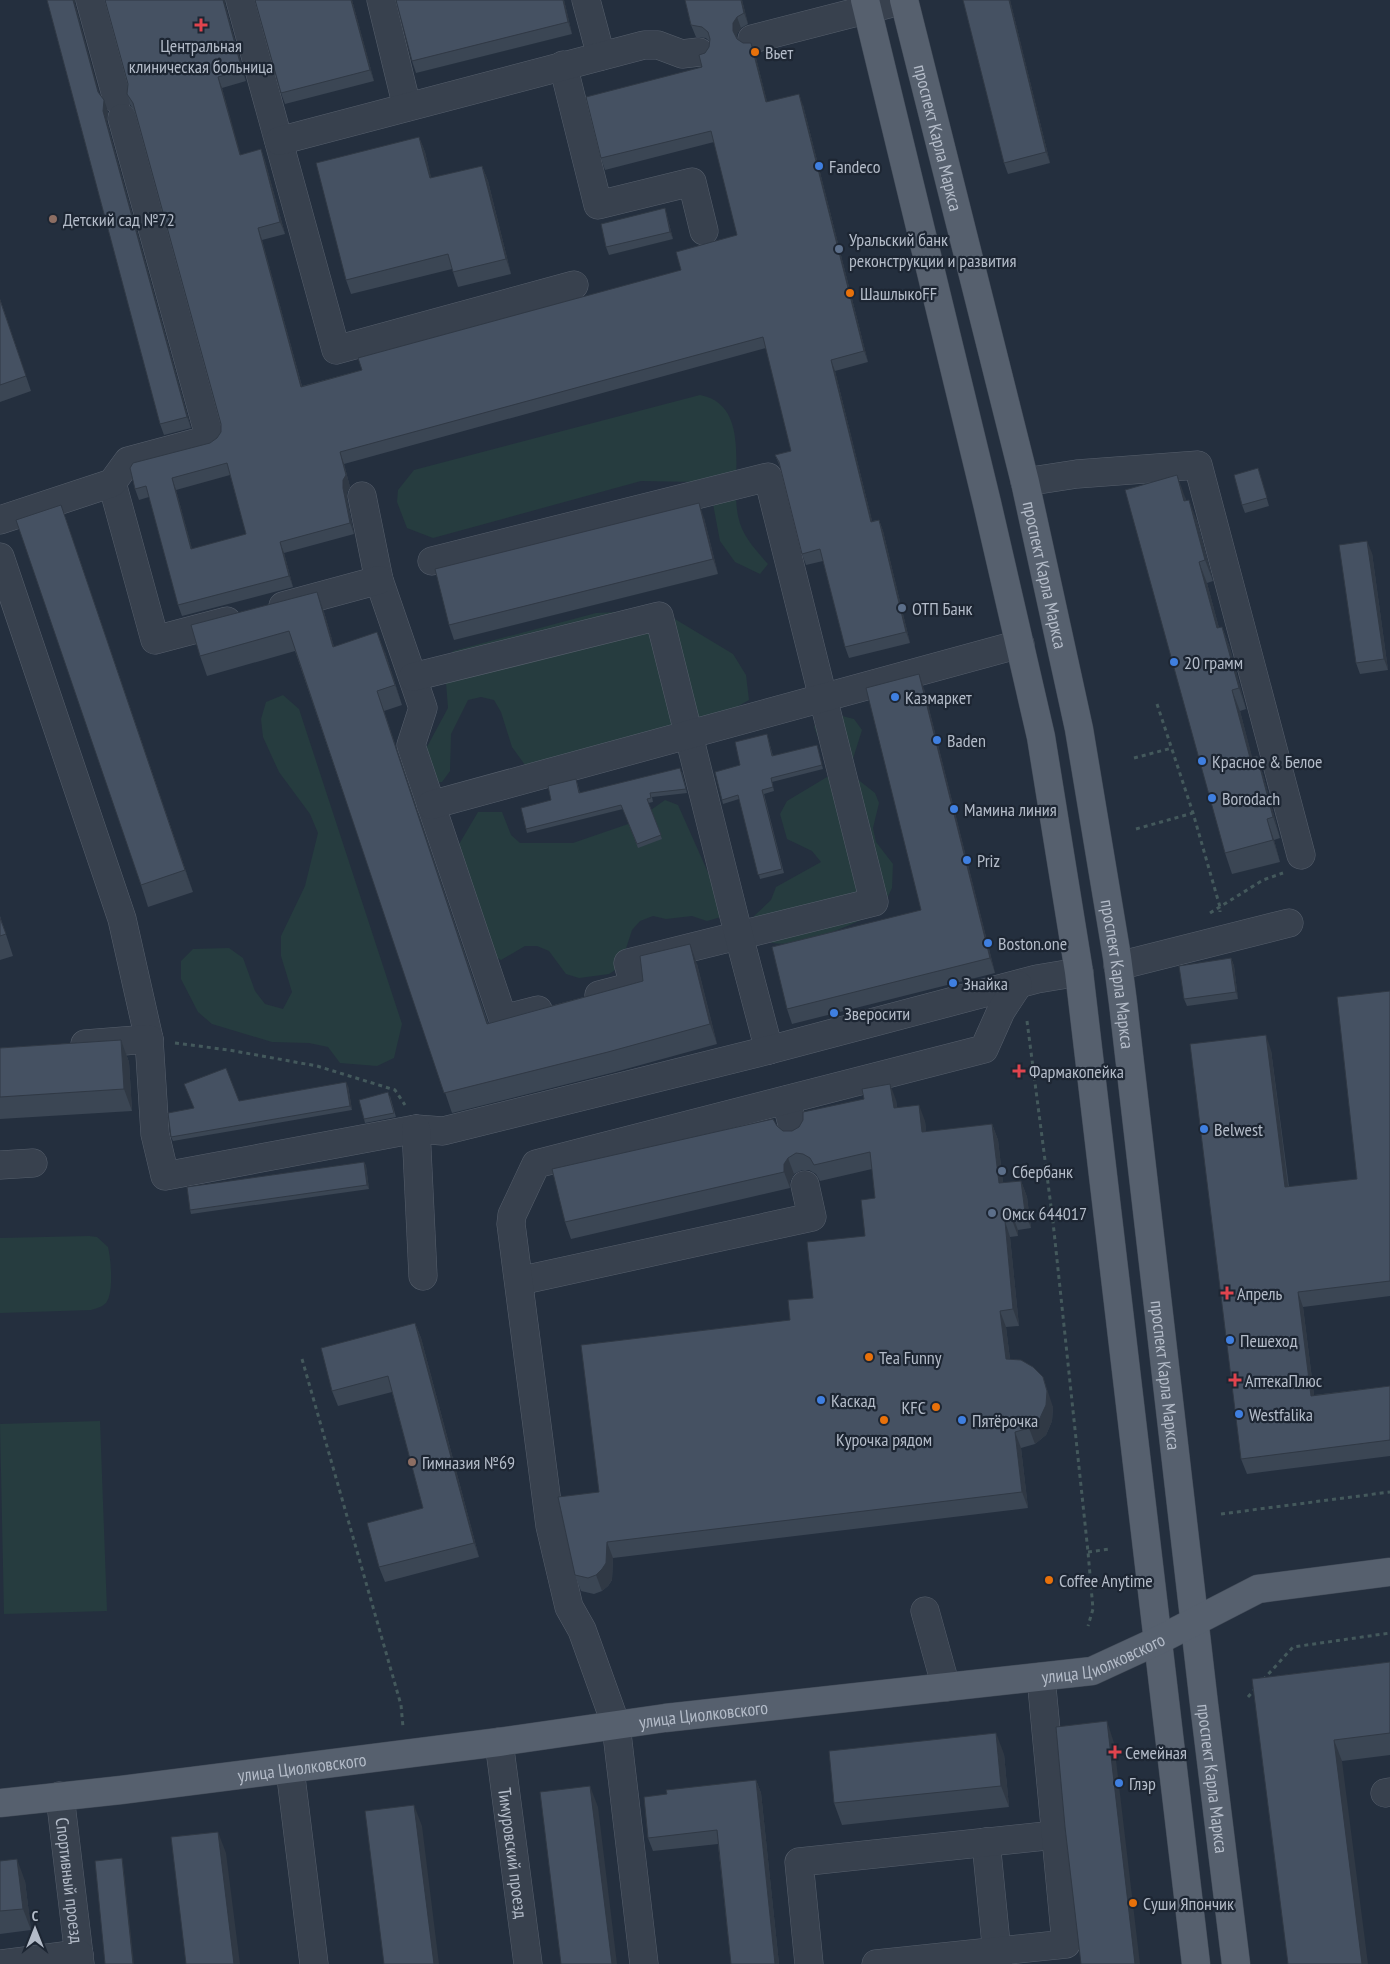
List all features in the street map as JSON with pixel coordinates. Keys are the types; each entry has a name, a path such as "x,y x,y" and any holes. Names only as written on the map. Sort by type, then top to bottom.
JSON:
{"main road":[{"name":"проспект Карла Маркса","path":"904,0 1026,482 1079,729 1118,966 1236,1964"},
{"path":"866,5 987,503 1041,736 1079,972 1196,1964"},
{"path":"1020,644 1059,637"},
{"path":"1041,736 1079,729"},
{"name":"улица Циолковского","path":"0,1803 405,1754 788,1704 1092,1671 1157,1641 1258,1589 1390,1572"}],"street":[{"path":"0,520 112,483 128,461 210,439 90,0"},
{"path":"240,0 336,350 574,285"},
{"path":"381,0 407,107"},
{"path":"586,0 601,56"},
{"path":"752,39 866,5 904,0"},
{"path":"279,141 644,45 658,45 682,54 700,52"},
{"path":"563,65 598,205 692,182 704,231"},
{"path":"1026,482 1076,474 1198,464 1301,855"},
{"path":"362,496 379,580 423,708 411,745 503,1019 527,1024 570,1002 634,986 628,963 874,902 768,477 432,561"},
{"path":"112,483 155,640 379,580"},
{"path":"0,556 122,919 149,1040 156,1134 165,1176 416,1129 443,1131 548,1097 769,1050 1020,984 1079,972"},
{"path":"413,677 659,616 769,1050"},
{"path":"431,805 1020,644"},
{"path":"1118,966 1289,923"},
{"path":"644,1964 616,1725 582,1630 569,1607 550,1526 512,1215 536,1164 984,1049 1001,1011 1020,984"},
{"path":"60,1046 149,1040"},
{"path":"786,1100 794,1132"},
{"path":"416,1129 423,1276"},
{"path":"0,1165 33,1163"},
{"path":"519,1282 812,1217 805,1185"},
{"path":"925,1611 946,1687"},
{"path":"876,1964 998,1958 1066,1944 1041,1677"},
{"name":"Тимуровский проезд","path":"499,1742 528,1964"},
{"path":"290,1768 314,1964"},
{"name":"Спортивный проезд","path":"60,1796 80,1959"},
{"path":"809,1964 799,1862 1055,1835"},
{"path":"986,1842 998,1958"},
{"path":"0,1964 80,1959"}],"path":[{"path":"1157,704 1193,813 1220,906"},
{"path":"1134,758 1172,748"},
{"path":"1136,829 1193,813"},
{"path":"1205,917 1262,880 1301,867 1301,855"},
{"path":"1020,984 1040,1111 1088,1552 1093,1609 1088,1626"},
{"path":"149,1040 229,1050 317,1066 395,1090"},
{"path":"302,1359 401,1704 405,1754"},
{"path":"1221,1514 1390,1492"},
{"path":"1088,1552 1110,1549"},
{"path":"1248,1698 1293,1647 1390,1633"}],"green space":[{"path":"700,395 717,402 727,413 733,428 736,445 736,500 738,516 746,536 768,564 760,574 735,562 720,541 710,488 696,482 641,481 433,538 407,528 397,502 398,490 414,470"},
{"path":"660,610 733,654 746,675 749,700 726,713 538,768 525,765 512,747 501,712 494,700 481,697 468,700 451,734 450,771 442,782 429,783 421,758 448,708 445,670 453,651 596,613"},
{"path":"283,695 299,709 402,1024 394,1058 377,1066 340,1063 328,1047 309,1043 272,1042 212,1024 198,1012 181,979 181,961 193,949 229,948 243,958 255,991 265,1004 283,1009 292,992 281,956 281,936 305,886 318,833 310,814 279,772 263,737 261,719 266,702"},
{"path":"830,713 854,719 862,730 851,765 856,778 875,793 879,803 873,828 876,842 893,864 892,888 881,911 836,931 798,942 781,944 766,941 755,932 752,918 771,900 776,887 821,862 812,851 787,839 780,814 787,801 832,774 814,727 819,715"},
{"path":"665,800 678,805 722,904 721,917 707,921 692,916 666,919 653,916 640,921 632,930 620,967 609,974 579,978 566,974 549,951 537,946 525,946 501,960 488,953 458,846 478,812 502,812 511,835 520,843 573,843 634,822"},
{"path":"97,1237 108,1247 111,1284 109,1298 106,1303 91,1310 0,1313 0,1238"},
{"path":"100,1421 107,1611 4,1614 0,1424"}],"building":[{"path":"47,0 73,0 98,92 104,100 103,111 187,417 160,424"},
{"path":"105,0 223,0 242,70 218,77 240,155 261,149 280,222 258,228 301,387 362,370 358,358 681,270 676,252 737,235 711,131 601,158 586,97 702,67 699,55 705,53 709,47 710,39 708,32 702,27 691,25 685,0 741,0 744,13 737,17 733,23 733,31 737,39 743,43 751,43 766,102 799,94 864,351 831,360 871,522 879,520 906,632 845,647 820,549 802,554 779,462 775,455 791,451 763,337 340,452 346,475 343,480 343,488 350,523 280,542 289,576 178,605 146,486 135,489 130,468 133,463 210,443 221,432 221,424 133,103 127,94 128,84","holes":["227,463 246,534 191,549 172,478"]},
{"path":"255,0 351,0 370,70 281,93"},
{"path":"396,0 563,0 568,22 412,61"},
{"path":"963,0 1009,0 1046,152 1004,163"},
{"path":"419,137 430,178 482,166 506,259 453,272 448,254 346,280 316,163"},
{"path":"665,208 670,232 606,247 601,224"},
{"path":"0,300 26,376 0,385"},
{"path":"1258,468 1267,498 1242,505 1234,475"},
{"path":"1177,475 1184,501 1189,500 1205,560 1199,562 1217,628 1222,627 1239,688 1232,690 1250,758 1257,756 1273,817 1267,819 1273,840 1225,853 1125,490"},
{"path":"699,503 713,559 449,625 435,569"},
{"path":"61,505 185,870 141,885 16,520"},
{"path":"1367,541 1384,659 1356,663 1339,545"},
{"path":"317,592 333,647 377,632 395,685 377,691 487,1024 643,981 640,956 690,944 710,1024 444,1093 289,631 200,656 191,625"},
{"path":"919,674 990,958 787,1009 772,947 921,910 866,688"},
{"path":"767,734 772,756 817,745 822,765 771,778 773,787 762,790 782,869 758,875 738,795 722,800 715,772 740,765 735,742"},
{"path":"680,768 686,789 650,793 651,798 647,799 661,835 637,844 621,805 526,829 521,808 551,800 548,786 576,779 579,793"},
{"path":"0,918 6,934 0,936"},
{"path":"1231,958 1236,992 1184,999 1179,966"},
{"path":"1390,991 1390,1281 1298,1292 1311,1396 1390,1386 1390,1440 1241,1459 1190,1044 1266,1035 1285,1187 1357,1179 1337,997"},
{"path":"121,1040 124,1089 0,1097 0,1048"},
{"path":"226,1068 239,1101 346,1082 350,1106 171,1137 168,1113 194,1108 184,1084"},
{"path":"890,1084 894,1108 919,1105 922,1132 992,1124 999,1183 1021,1181 1025,1212 1012,1214 1012,1220 1005,1221 1013,1309 1000,1311 1006,1359 1021,1360 1033,1367 1043,1377 1047,1391 1046,1405 1040,1418 1029,1428 1015,1432 1022,1492 607,1542 606,1563 602,1569 596,1575 588,1578 575,1575 558,1497 599,1492 581,1345 790,1320 788,1300 813,1298 807,1242 865,1236 861,1200 875,1198 870,1152 814,1165 810,1158 796,1153 788,1158 784,1164 784,1172 565,1222 552,1169 773,1119 783,1131 792,1131 799,1127 803,1120 803,1112 864,1099 862,1089"},
{"path":"388,1092 394,1113 364,1119 359,1100"},
{"path":"364,1162 367,1185 190,1210 187,1187"},
{"path":"415,1323 474,1543 379,1567 367,1523 423,1508 388,1376 332,1391 321,1348"},
{"path":"1390,1662 1390,1733 1334,1740 1362,1964 1288,1964 1252,1679"},
{"path":"1107,1721 1135,1964 1081,1964 1065,1827 1056,1727"},
{"path":"996,1733 1001,1786 834,1803 829,1751"},
{"path":"756,1780 775,1964 731,1964 717,1830 648,1838 644,1797 667,1794 666,1790"},
{"path":"590,1786 612,1964 561,1964 540,1792"},
{"path":"414,1805 434,1964 384,1964 365,1811"},
{"path":"218,1832 234,1964 186,1964 171,1837"},
{"path":"122,1858 133,1964 105,1964 95,1861"},
{"path":"17,1859 23,1909 0,1911 0,1861"}],"place":[{"name":"Центральная клиническая больница","path":"201,25"},
{"name":"Вьет","path":"755,52"},
{"name":"Fandeco","path":"819,166"},
{"name":"Детский сад №72","path":"53,219"},
{"name":"Уральский банк реконструкции и развития","path":"839,249"},
{"name":"ШашлыкoFF","path":"850,293"},
{"name":"ОТП Банк","path":"902,608"},
{"name":"20 грамм","path":"1174,662"},
{"name":"Казмаркет","path":"895,697"},
{"name":"Baden","path":"937,740"},
{"name":"Красное & Белое","path":"1202,761"},
{"name":"Borodach","path":"1212,798"},
{"name":"Мамина линия","path":"954,809"},
{"name":"Priz","path":"967,860"},
{"name":"Boston.one","path":"988,943"},
{"name":"Знайка","path":"953,983"},
{"name":"Зверосити","path":"834,1013"},
{"name":"Фармакопейка","path":"1019,1071"},
{"name":"Belwest","path":"1204,1129"},
{"name":"Сбербанк","path":"1002,1171"},
{"name":"Омск 644017","path":"992,1213"},
{"name":"Апрель","path":"1227,1293"},
{"name":"Пешеход","path":"1230,1340"},
{"name":"Tea Funny","path":"869,1357"},
{"name":"АптекаПлюс","path":"1235,1380"},
{"name":"Каскад","path":"821,1400"},
{"name":"KFC","path":"936,1407"},
{"name":"Westfalika","path":"1239,1414"},
{"name":"Курочка рядом","path":"884,1420"},
{"name":"Пятёрочка","path":"962,1420"},
{"name":"Гимназия №69","path":"412,1462"},
{"name":"Coffee Anytime","path":"1049,1580"},
{"name":"Семейная","path":"1115,1752"},
{"name":"Глэр","path":"1119,1783"},
{"name":"Суши Япончик","path":"1133,1903"}]}
